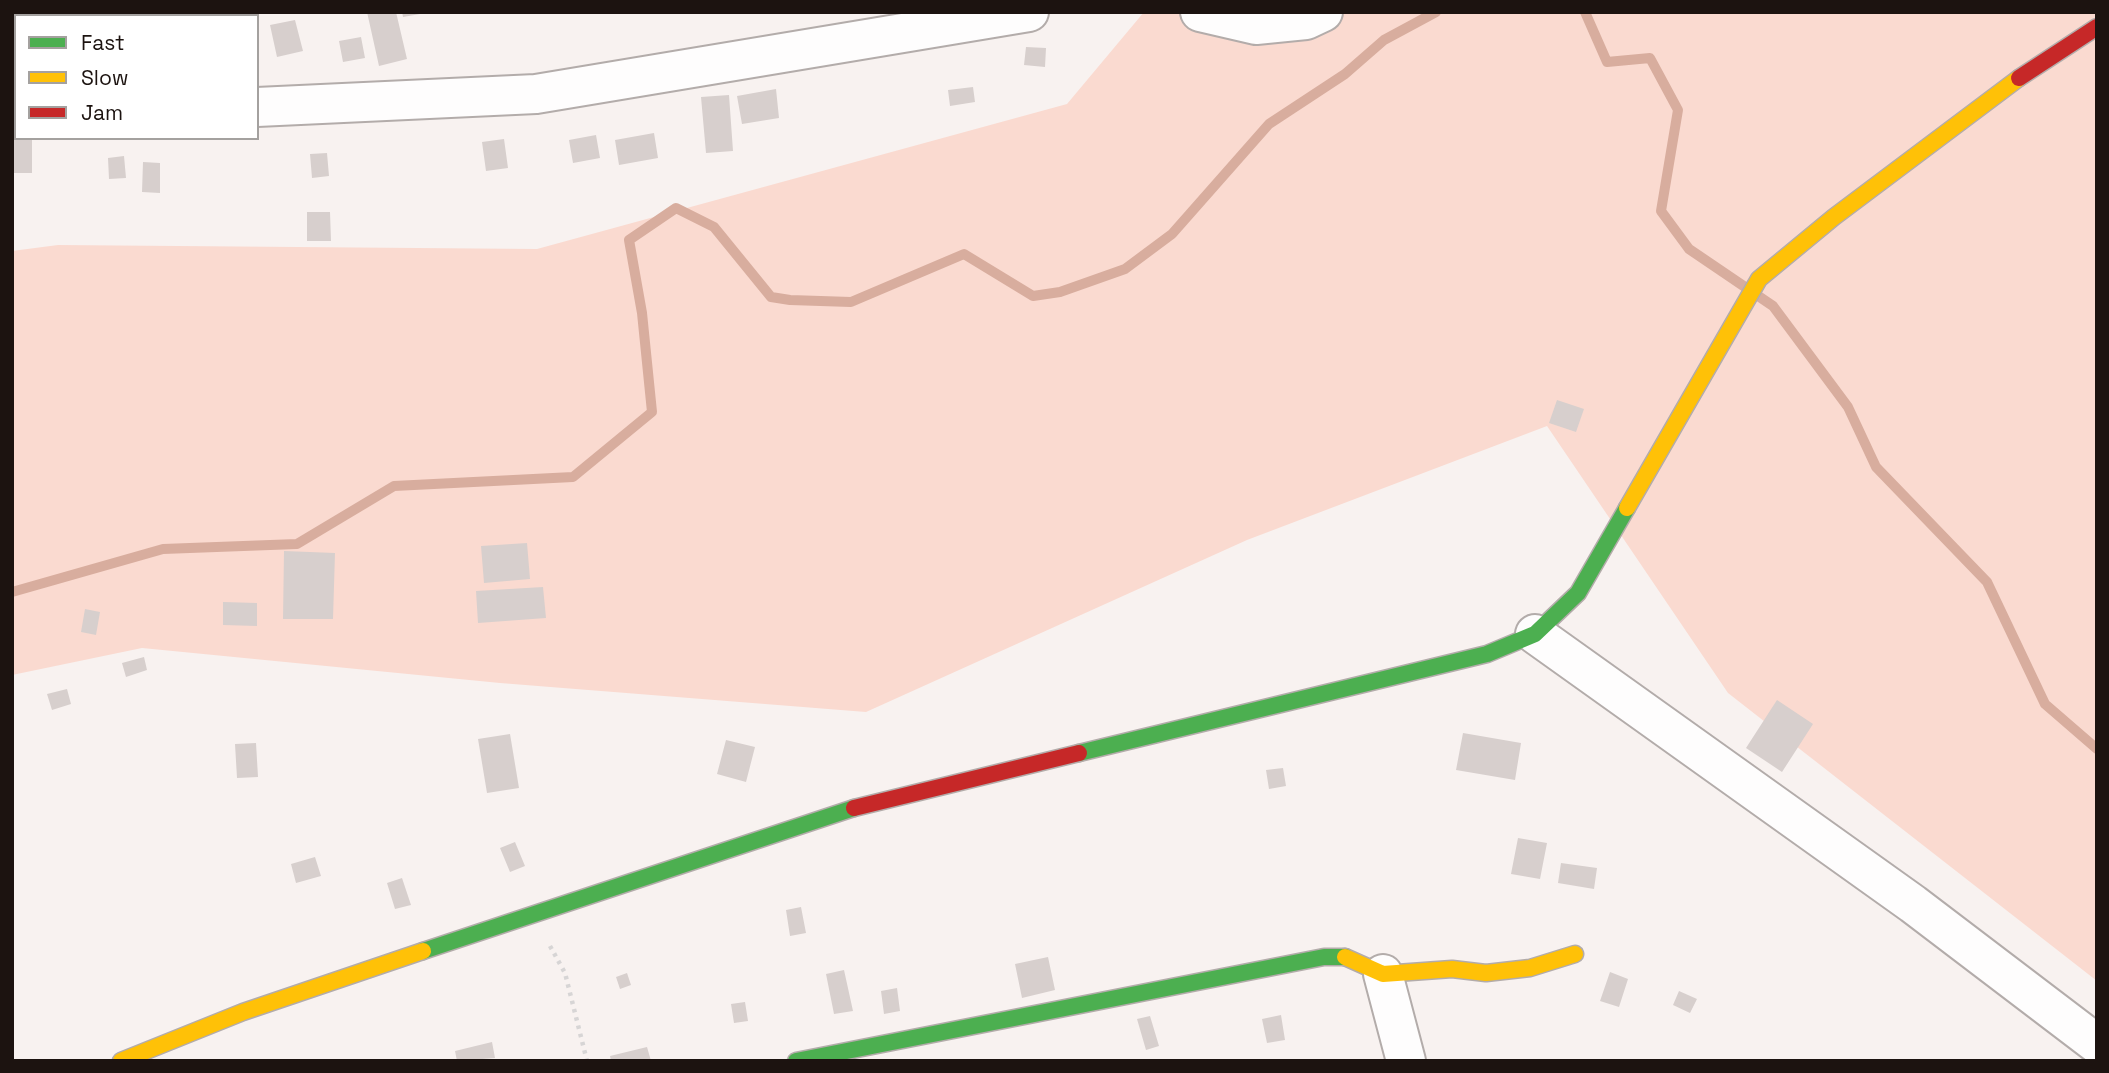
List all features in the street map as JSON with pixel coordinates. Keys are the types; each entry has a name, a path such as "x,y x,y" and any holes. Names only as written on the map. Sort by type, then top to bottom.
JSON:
{"street":[{"path":"259,107 537,94 1029,12"},
{"path":"1200,12 1256,25 1306,20 1323,12"},
{"path":"121,1061 243,1012 828,814 1487,654 1535,634 1578,593 1759,279 1834,216 1994,97 2097,27"},
{"path":"1535,634 1902,896 2097,1044"},
{"path":"796,1061 1324,957 1347,957 1383,974 1452,969 1486,973 1530,968 1575,954"},
{"path":"1383,974 1406,1061"}],"path":[{"path":"532,912 565,973 587,1061"}],"shaded area":[{"path":"1144,12 2097,12 2097,981 1728,693 1547,426 1247,540 866,712 500,683 142,648 12,675 12,251 58,245 537,249 1067,104"}],"building":[{"path":"367,12 396,12 407,59 379,66"},
{"path":"402,12 420,12 420,14 403,17"},
{"path":"295,20 303,51 277,57 270,25"},
{"path":"361,37 365,58 343,62 339,41"},
{"path":"1026,47 1046,48 1045,67 1024,65"},
{"path":"973,87 975,102 950,106 948,90"},
{"path":"776,89 779,118 742,124 737,96"},
{"path":"729,95 733,151 706,153 701,97"},
{"path":"654,133 658,158 619,165 615,140"},
{"path":"596,135 600,158 573,163 569,140"},
{"path":"12,137 14,140 32,140 32,173 12,173"},
{"path":"504,139 508,168 486,171 482,142"},
{"path":"327,153 329,176 312,178 310,154"},
{"path":"124,156 126,178 109,179 108,158"},
{"path":"143,162 160,163 160,193 142,192"},
{"path":"307,212 330,212 331,241 307,241"},
{"path":"1557,400 1584,409 1576,432 1549,423"},
{"path":"527,543 530,579 484,583 481,546"},
{"path":"284,551 335,553 333,619 283,619"},
{"path":"543,587 546,618 478,623 476,591"},
{"path":"223,602 257,603 257,626 223,625"},
{"path":"85,609 100,612 96,635 81,632"},
{"path":"144,657 147,670 126,677 122,663"},
{"path":"67,689 71,704 52,710 47,694"},
{"path":"1777,700 1813,724 1782,772 1746,748"},
{"path":"1463,733 1521,743 1515,780 1456,770"},
{"path":"510,734 519,788 487,793 478,739"},
{"path":"726,740 755,747 746,782 717,774"},
{"path":"256,743 258,777 237,778 235,744"},
{"path":"1283,768 1286,786 1269,789 1266,770"},
{"path":"1518,838 1547,843 1540,879 1511,874"},
{"path":"515,842 525,866 510,872 500,848"},
{"path":"315,857 321,876 296,883 291,864"},
{"path":"1561,863 1597,868 1594,889 1558,883"},
{"path":"402,878 411,905 395,909 387,883"},
{"path":"801,907 806,933 790,936 786,910"},
{"path":"1048,957 1055,990 1022,998 1015,964"},
{"path":"844,970 853,1011 834,1014 826,974"},
{"path":"1610,972 1628,979 1619,1007 1600,1001"},
{"path":"627,973 631,985 620,989 616,977"},
{"path":"897,988 900,1011 884,1014 881,991"},
{"path":"1679,991 1697,999 1690,1013 1673,1005"},
{"path":"745,1002 748,1021 734,1023 731,1004"},
{"path":"1281,1015 1285,1040 1267,1043 1262,1019"},
{"path":"1150,1016 1159,1046 1146,1050 1137,1019"},
{"path":"492,1042 495,1058 457,1061 455,1051"},
{"path":"647,1047 651,1061 611,1061 610,1056"}],"waterway":[{"path":"12,592 163,549 297,544 394,486 573,477 652,412 642,313 629,240 676,208 714,227 771,297 790,300 851,302 964,254 1033,296 1060,292 1125,269 1172,234 1269,124 1345,74 1384,40 1436,12"},
{"path":"1585,12 1607,62 1650,58 1678,110 1661,211 1689,249 1773,306 1848,407 1876,467 1987,582 2045,704 2097,749"}],"traffic: fast":[{"path":"1079,753 1487,654 1535,634 1578,593 1627,508"},
{"path":"423,951 854,808"},
{"path":"796,1061 1324,957 1345,957"}],"traffic: slow":[{"path":"1627,508 1759,279 1834,217 2019,78"},
{"path":"121,1061 243,1012 423,951"},
{"path":"1345,957 1383,974 1452,969 1486,973 1530,968 1575,954"}],"traffic: jam":[{"path":"2019,78 2097,27"},
{"path":"854,808 1079,753"}]}
